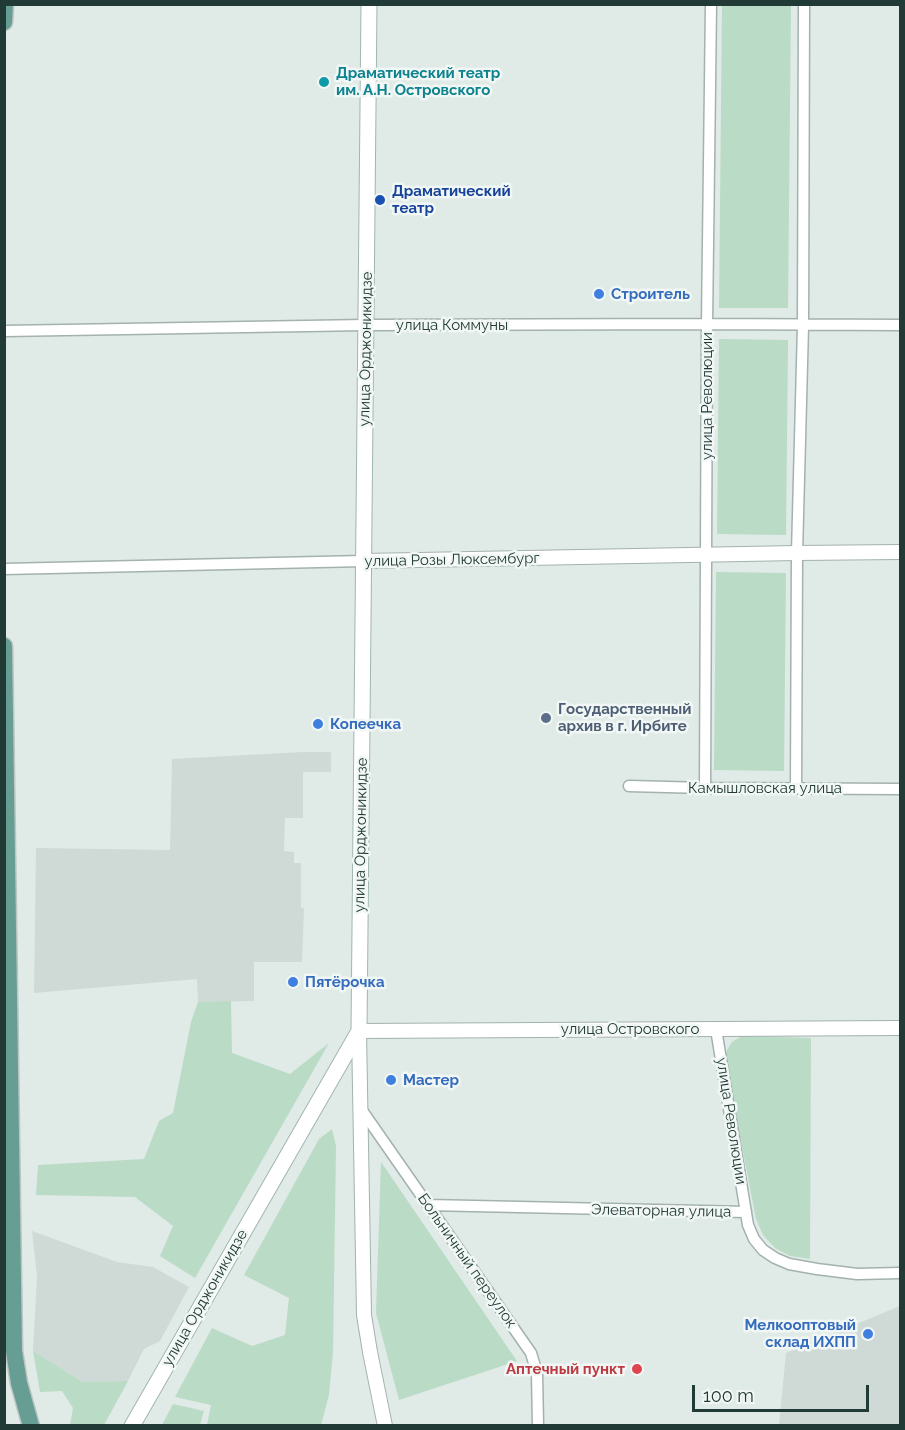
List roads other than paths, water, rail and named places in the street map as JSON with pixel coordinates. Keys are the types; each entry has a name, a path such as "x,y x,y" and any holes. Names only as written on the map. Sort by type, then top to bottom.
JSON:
{"main road":[{"path":"4,22 5,4"},
{"name":"улица Орджоникидзе","path":"132,1425 359,1031 369,4"},
{"path":"4,646 9,1352 31,1425"}],"street":[{"name":"улица Революции","path":"705,788 711,4"},
{"path":"796,788 797,553 803,326 804,4"},
{"name":"улица Коммуны","path":"4,331 366,325 900,325"},
{"name":"улица Розы Люксембург","path":"4,569 900,552"},
{"name":"Камышловская улица","path":"629,786 900,789"},
{"name":"улица Островского","path":"359,1031 900,1028"},
{"name":"улица Революции","path":"716,1029 746,1212"},
{"path":"359,1031 364,1315 385,1425"},
{"name":"Больничный переулок","path":"360,1109 531,1353 537,1373 538,1425"},
{"name":"Элеваторная улица","path":"428,1205 746,1212 754,1239 763,1250 789,1264 857,1274 900,1273"}],"place":[{"name":"Драматический театр им. А.Н. Островского","path":"324,82"},
{"name":"Драматический театр","path":"380,200"},
{"name":"Строитель","path":"599,294"},
{"name":"Государственный архив в г. Ирбите","path":"546,718"},
{"name":"Копеечка","path":"318,724"},
{"name":"Пятёрочка","path":"293,982"},
{"name":"Мастер","path":"391,1080"},
{"name":"Мелкооптовый склад ИХПП","path":"868,1334"},
{"name":"Аптечный пункт","path":"637,1369"}]}
